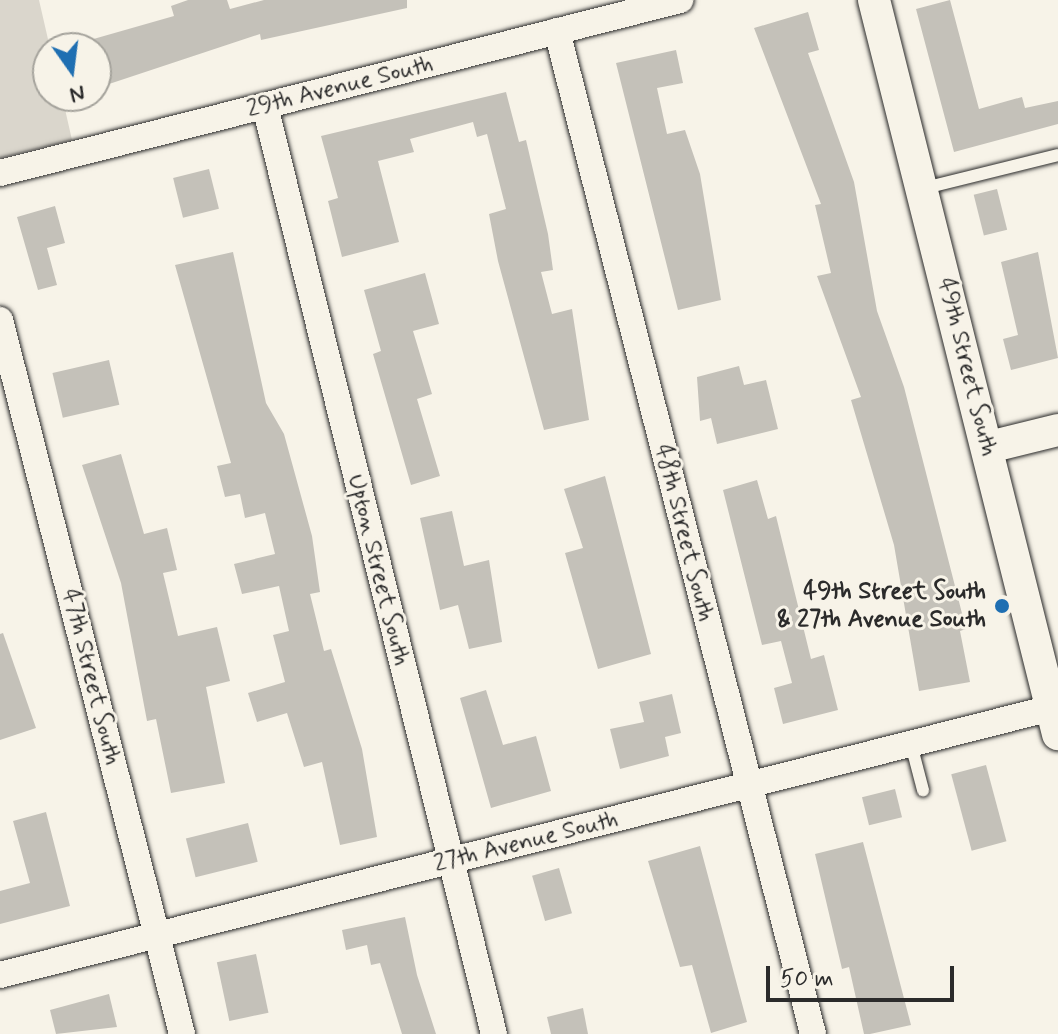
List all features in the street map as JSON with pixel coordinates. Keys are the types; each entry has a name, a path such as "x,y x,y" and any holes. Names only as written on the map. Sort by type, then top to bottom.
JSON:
{"street":[{"name":"29th Avenue South","path":"0,173 680,0"},
{"name":"49th Street South","path":"874,0 1054,705"},
{"name":"48th Street South","path":"557,31 747,786 813,1034"},
{"name":"Upton Street South","path":"265,106 494,1034"},
{"name":"47th Street South","path":"0,320 182,1034"},
{"path":"989,447 1058,430"},
{"name":"27th Avenue South","path":"0,975 1054,705"}],"lane":[{"path":"921,189 1058,155"},
{"path":"911,744 923,790"}],"shaded area":[{"path":"0,0 39,0 46,32 32,32 32,112 66,112 72,140 0,158"}],"building":[{"path":"188,0 227,0 230,9 264,0 407,0 407,8 261,40 260,34 112,83 112,34 174,16 171,6"},
{"path":"950,0 979,109 1022,97 1025,108 1058,101 1058,124 954,152 916,9"},
{"path":"808,12 819,50 808,53 854,182 877,311 904,387 966,629 960,631 970,682 919,691 894,545 851,400 861,397 817,276 831,273 815,205 821,204 754,28"},
{"path":"676,50 683,83 657,88 667,134 685,130 700,174 721,300 678,310 616,63"},
{"path":"506,92 519,142 526,140 548,234 553,270 541,272 552,314 572,309 589,420 544,430 498,261 489,214 506,209 487,134 477,137 473,122 410,139 414,152 378,161 399,242 342,257 328,201 338,198 321,136"},
{"path":"209,169 219,209 183,218 173,178"},
{"path":"997,189 1007,230 984,236 974,195"},
{"path":"55,206 65,243 47,248 57,285 38,290 17,217"},
{"path":"233,252 266,403 284,434 312,536 320,592 310,594 324,651 331,649 362,749 377,837 340,845 322,762 304,767 287,713 257,722 248,693 285,682 273,635 289,631 279,586 242,594 234,564 275,554 265,513 245,518 240,494 225,497 217,466 231,463 175,265"},
{"path":"1038,252 1058,358 1011,370 1003,339 1018,335 1001,262"},
{"path":"425,273 439,324 413,331 432,394 417,399 440,476 411,485 373,354 381,351 364,290"},
{"path":"109,360 119,405 63,418 52,373"},
{"path":"739,366 744,385 766,380 778,429 717,444 711,418 700,421 697,377"},
{"path":"121,454 144,534 167,528 177,570 163,573 178,636 217,627 230,681 206,687 225,783 171,793 156,719 147,721 121,583 82,465"},
{"path":"605,476 651,654 598,669 565,553 583,548 564,489"},
{"path":"757,480 768,519 776,516 811,659 824,655 838,710 783,724 774,688 792,683 781,641 762,645 723,490"},
{"path":"452,511 464,566 489,560 502,642 469,649 458,605 440,610 420,518"},
{"path":"3,633 36,728 0,740 0,634"},
{"path":"486,690 503,745 536,736 551,791 491,808 460,698"},
{"path":"672,694 681,733 665,737 669,756 620,769 610,729 644,722 639,702"},
{"path":"986,765 1006,841 972,851 951,774"},
{"path":"895,789 902,817 869,825 862,797"},
{"path":"46,812 70,906 0,924 0,891 30,883 13,821"},
{"path":"248,823 258,862 196,877 186,838"},
{"path":"863,842 911,1025 870,1034 864,1034 849,967 842,969 815,854"},
{"path":"700,846 747,1022 711,1033 692,965 680,967 648,861"},
{"path":"559,868 572,913 545,921 532,876"},
{"path":"405,917 417,975 436,1034 402,1034 380,963 371,965 367,945 346,950 342,930"},
{"path":"256,954 268,1013 229,1021 217,962"},
{"path":"109,994 117,1027 56,1034 50,1010"},
{"path":"583,1008 588,1034 551,1034 547,1017"}],"place":[{"name":"49th Street South & 27th Avenue South","path":"1002,606"}]}
